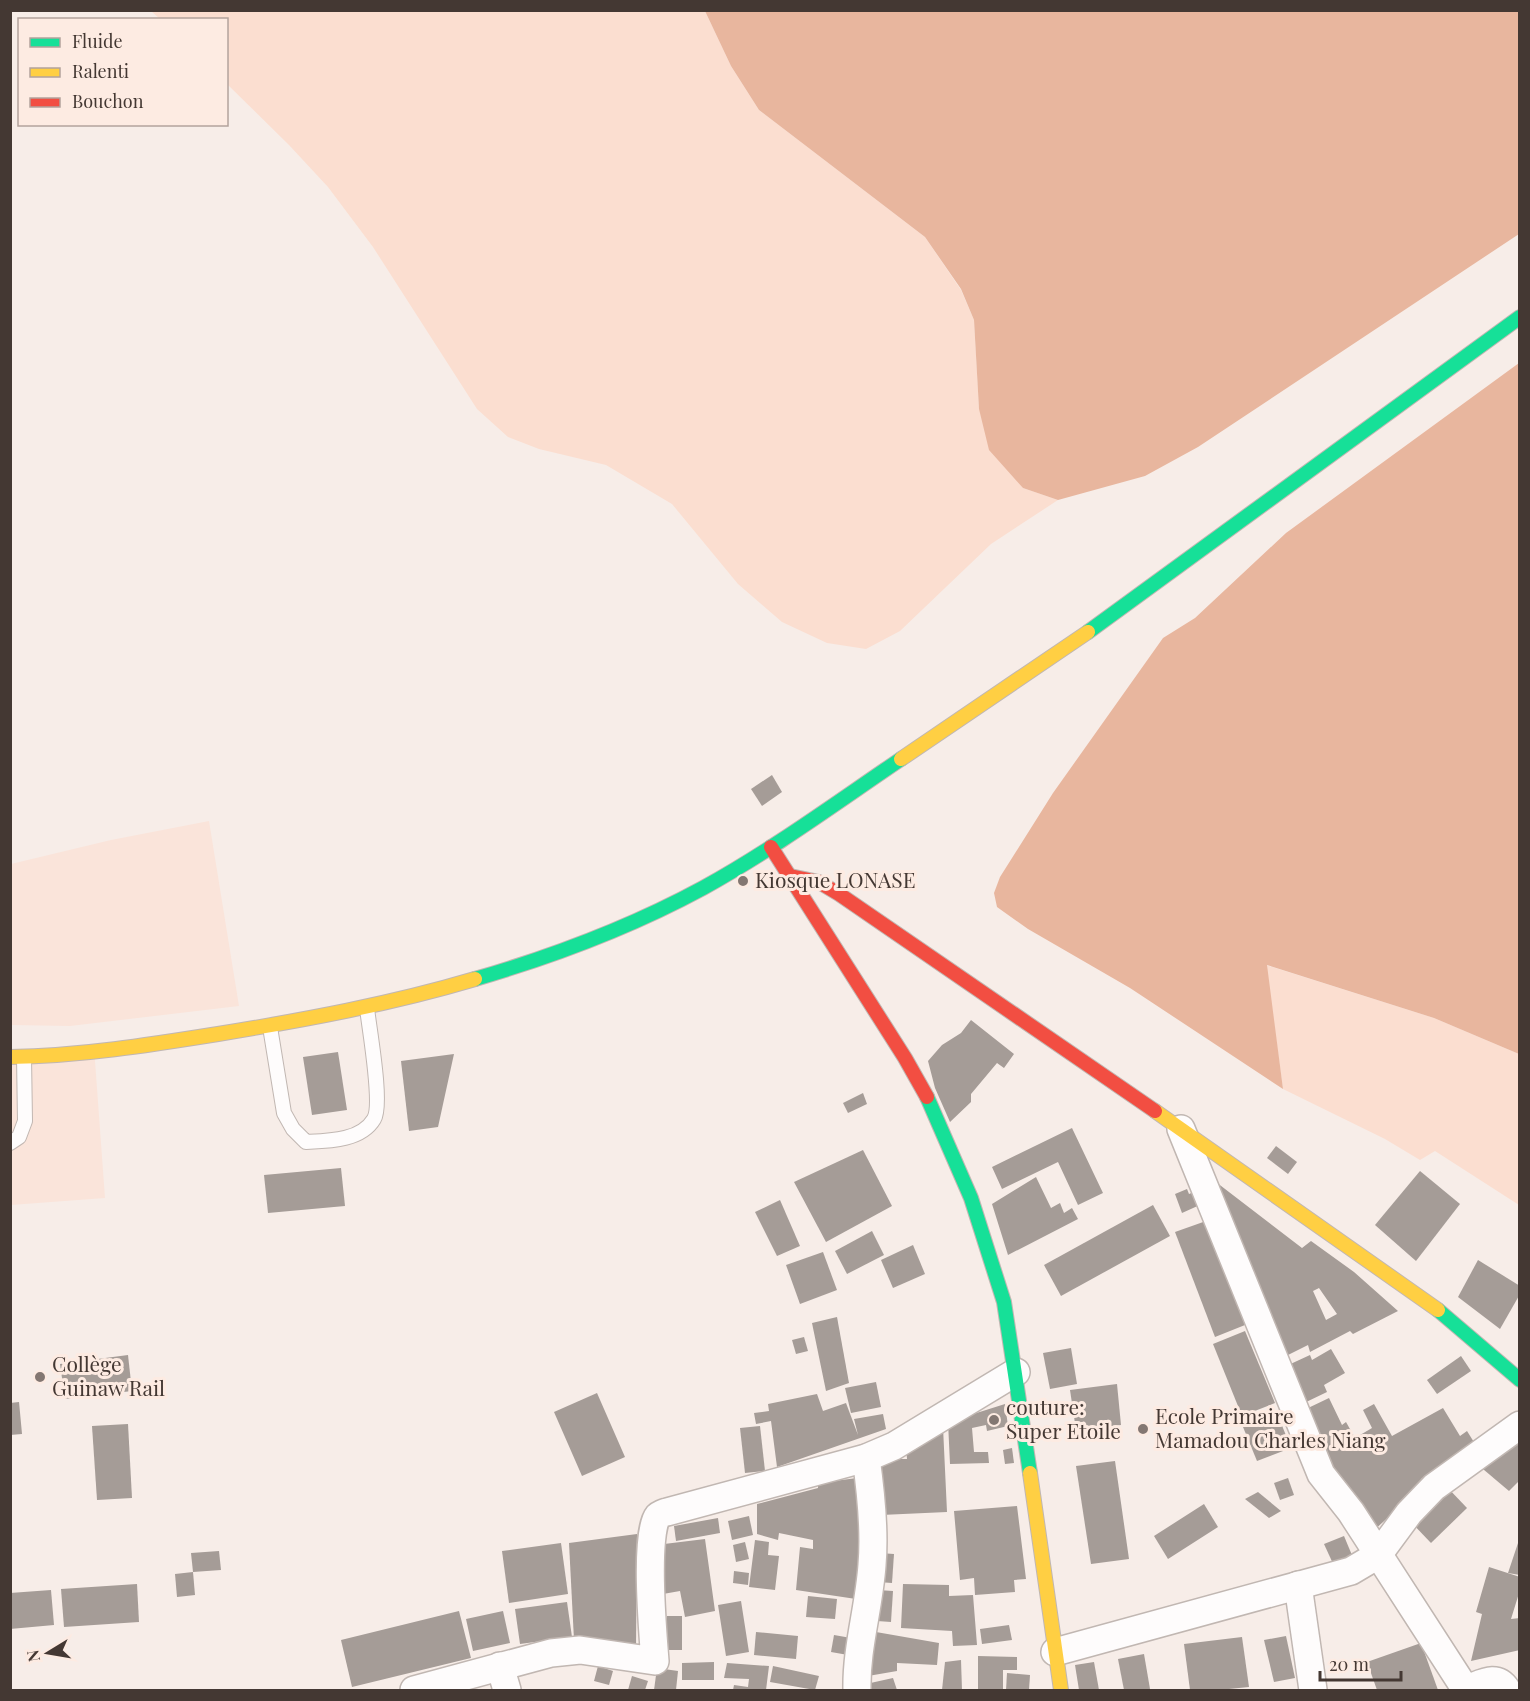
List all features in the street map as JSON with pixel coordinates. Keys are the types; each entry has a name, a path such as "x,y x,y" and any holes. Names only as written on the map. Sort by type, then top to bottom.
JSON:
{"main road":[{"path":"17,1057 130,1048 270,1026 367,1008 436,992 504,971 608,934 684,898 771,847 1106,619 1520,317"},
{"path":"771,847 927,1096 971,1198 1004,1302 1061,1690"},
{"path":"790,876 819,882 839,894 1181,1129 1443,1313 1520,1380"}],"street":[{"path":"1181,1129 1321,1474 1352,1512 1465,1690 1497,1680 1503,1683 1507,1690"},
{"path":"414,1690 504,1678 550,1653 580,1650 654,1661 650,1579 655,1525 659,1516 866,1458 894,1446 1016,1372"},
{"path":"1055,1652 1351,1571 1378,1555 1409,1513 1434,1486 1520,1425"},
{"path":"858,1690 859,1644 872,1564 872,1501 866,1458"},
{"path":"1298,1585 1313,1690"}],"lane":[{"path":"270,1026 284,1113 293,1129 306,1142 334,1141 361,1132 375,1119 377,1099 367,1008"},
{"path":"10,1143 19,1137 25,1121 17,1057"}],"shaded area":[{"path":"151,11 705,11 731,66 759,110 925,237 961,290 974,320 979,409 1023,488 1058,500 991,544 900,631 866,649 827,643 782,622 738,584 672,504 606,465 539,449 508,437 477,409 373,247 328,187 228,85 228,18 159,18"},
{"path":"705,11 1519,11 1519,234 1198,447 1145,476 1058,500 1023,488 989,450 979,409 974,320 961,289 925,237 759,110 731,66"},
{"path":"1519,363 1519,1054 1434,1018 1267,965 1283,1089 1130,988 1028,929 997,907 994,893 1000,877 1053,793 1163,638 1195,618 1286,533"},
{"path":"209,821 239,1006 70,1026 11,1025 11,864 111,840"},
{"path":"1266,965 1434,1018 1519,1054 1519,1205 1435,1151 1420,1160 1385,1139 1283,1089"},
{"path":"94,1047 105,1198 11,1205 11,1050"}],"building":[{"path":"772,775 782,792 762,806 751,789"},
{"path":"971,1020 1014,1054 1004,1068 997,1063 971,1094 971,1102 950,1122 935,1088 928,1061 942,1045 961,1033"},
{"path":"338,1052 347,1110 312,1115 303,1057"},
{"path":"454,1054 438,1127 409,1131 401,1061"},
{"path":"863,1093 867,1104 848,1113 843,1103"},
{"path":"1072,1128 1103,1193 1078,1205 1058,1162 1002,1189 992,1167"},
{"path":"1276,1146 1297,1162 1288,1174 1267,1158"},
{"path":"863,1150 892,1206 826,1242 794,1182"},
{"path":"341,1168 345,1206 268,1213 264,1175"},
{"path":"1420,1171 1460,1204 1416,1261 1375,1225"},
{"path":"1036,1177 1051,1208 1060,1203 1064,1213 1072,1208 1078,1219 1008,1255 992,1204"},
{"path":"1212,1179 1302,1248 1311,1241 1354,1272 1398,1311 1353,1334 1350,1331 1310,1352 1308,1345 1286,1356","holes":["1319,1288 1337,1314 1326,1320 1313,1291"]},
{"path":"1187,1189 1189,1194 1196,1191 1202,1204 1182,1213 1175,1194"},
{"path":"780,1200 800,1246 777,1256 755,1212"},
{"path":"1153,1205 1170,1236 1061,1296 1044,1265"},
{"path":"1206,1221 1245,1325 1215,1337 1175,1232"},
{"path":"872,1231 884,1255 847,1274 835,1251"},
{"path":"913,1245 925,1274 893,1288 881,1260"},
{"path":"823,1252 837,1290 800,1304 786,1265"},
{"path":"1478,1260 1520,1286 1520,1294 1500,1329 1458,1297"},
{"path":"837,1317 849,1383 826,1391 812,1323"},
{"path":"1245,1331 1275,1403 1242,1416 1213,1344"},
{"path":"804,1337 808,1351 796,1354 792,1340"},
{"path":"1071,1348 1077,1384 1050,1389 1043,1353"},
{"path":"1331,1349 1345,1373 1324,1385 1327,1392 1302,1404 1284,1367 1310,1355 1312,1360"},
{"path":"128,1355 132,1391 65,1399 60,1364"},
{"path":"1461,1356 1471,1371 1437,1394 1427,1380"},
{"path":"876,1382 881,1407 851,1413 845,1388"},
{"path":"1117,1384 1121,1425 1076,1430 1070,1390"},
{"path":"597,1393 625,1457 582,1476 554,1412"},
{"path":"817,1394 823,1411 846,1403 858,1435 854,1419 883,1414 886,1429 777,1467 771,1421 756,1424 754,1413 769,1411 768,1404"},
{"path":"1329,1398 1342,1425 1346,1422 1355,1438 1372,1428 1363,1410 1374,1404 1392,1436 1443,1408 1460,1436 1467,1431 1477,1447 1421,1479 1425,1484 1372,1532 1334,1481 1306,1409"},
{"path":"19,1402 22,1434 10,1435 10,1403"},
{"path":"1005,1404 1008,1426 987,1431 986,1425 972,1428 974,1452 988,1452 989,1463 950,1464 948,1422"},
{"path":"1277,1413 1291,1448 1257,1461 1243,1427"},
{"path":"128,1424 132,1498 97,1500 92,1426"},
{"path":"760,1426 765,1471 745,1473 740,1428"},
{"path":"943,1427 947,1512 881,1515 880,1465 890,1459 907,1459 906,1447"},
{"path":"1520,1433 1520,1480 1509,1491 1477,1464"},
{"path":"1012,1448 1014,1463 1005,1464 1003,1450"},
{"path":"1115,1461 1129,1559 1091,1564 1076,1466"},
{"path":"865,1477 856,1599 796,1590 800,1547 813,1549 813,1540 779,1533 778,1540 757,1534 757,1504 818,1488 818,1483"},
{"path":"1288,1478 1294,1495 1280,1500 1274,1483"},
{"path":"1446,1486 1467,1508 1431,1543 1410,1521"},
{"path":"1258,1492 1281,1511 1269,1518 1245,1499"},
{"path":"1204,1504 1218,1527 1168,1559 1154,1536"},
{"path":"1017,1506 1026,1579 1014,1580 1015,1592 975,1595 974,1578 960,1580 954,1511"},
{"path":"749,1516 753,1535 732,1540 728,1521"},
{"path":"718,1518 720,1533 676,1541 674,1526"},
{"path":"637,1534 636,1648 574,1640 569,1543"},
{"path":"1344,1536 1354,1560 1335,1568 1324,1544"},
{"path":"705,1539 715,1611 685,1617 680,1591 663,1594 656,1545"},
{"path":"755,1540 769,1542 768,1555 779,1556 775,1590 749,1587"},
{"path":"1520,1540 1520,1575 1508,1573"},
{"path":"745,1542 749,1559 736,1562 733,1545"},
{"path":"561,1543 568,1594 509,1603 502,1551"},
{"path":"219,1551 221,1570 193,1572 191,1553"},
{"path":"880,1553 894,1554 892,1583 878,1582"},
{"path":"1489,1567 1520,1577 1520,1590 1511,1619 1520,1618 1520,1650 1471,1661 1482,1614 1476,1612"},
{"path":"734,1571 749,1573 748,1585 733,1583"},
{"path":"193,1572 195,1595 177,1597 175,1574"},
{"path":"137,1584 139,1622 64,1627 61,1589"},
{"path":"903,1584 949,1585 949,1596 973,1595 977,1645 953,1646 952,1631 901,1628"},
{"path":"51,1590 54,1625 10,1629 10,1593"},
{"path":"878,1590 893,1591 891,1622 877,1621"},
{"path":"808,1596 837,1599 835,1619 806,1617"},
{"path":"741,1601 749,1652 726,1656 718,1605"},
{"path":"567,1602 572,1637 520,1644 515,1609"},
{"path":"459,1611 471,1658 352,1687 341,1640"},
{"path":"503,1611 510,1643 473,1651 466,1619"},
{"path":"667,1616 682,1616 682,1650 666,1650"},
{"path":"1009,1625 1012,1640 982,1644 980,1629"},
{"path":"756,1632 798,1636 796,1659 754,1655"},
{"path":"876,1632 939,1643 937,1665 897,1663 897,1671 868,1676 865,1647"},
{"path":"834,1635 851,1638 848,1655 831,1652"},
{"path":"1286,1636 1295,1678 1274,1682 1264,1640"},
{"path":"1242,1637 1249,1687 1190,1690 1184,1644"},
{"path":"1421,1643 1438,1690 1377,1690 1367,1662"},
{"path":"1144,1654 1150,1689 1124,1690 1118,1659"},
{"path":"978,1656 1017,1657 1017,1670 1003,1670 1003,1690 978,1690"},
{"path":"961,1660 962,1690 942,1690 945,1662"},
{"path":"714,1662 714,1680 682,1680 682,1663"},
{"path":"1094,1662 1099,1690 1079,1690 1075,1665"},
{"path":"727,1663 769,1666 766,1690 733,1690 734,1685 748,1687 749,1679 724,1678"},
{"path":"598,1666 613,1671 609,1685 594,1681"},
{"path":"773,1666 819,1676 815,1690 770,1682"},
{"path":"657,1668 678,1671 676,1690 654,1690"},
{"path":"1007,1673 1030,1675 1029,1690 1006,1690"},
{"path":"632,1676 648,1681 645,1690 628,1690"},
{"path":"893,1678 897,1690 867,1690 866,1684"}],"traffic: fast":[{"path":"1088,632 1520,317"},
{"path":"475,979 534,961 592,939 676,902 754,858 901,759"},
{"path":"927,1097 971,1198 1004,1302 1030,1473"},
{"path":"1438,1310 1520,1380"}],"traffic: slow":[{"path":"901,759 1088,632"},
{"path":"10,1057 62,1055 114,1049 250,1029 379,1004 475,979"},
{"path":"1155,1111 1438,1310"},
{"path":"1030,1473 1061,1690"}],"traffic: jam":[{"path":"771,847 905,1058 927,1097"},
{"path":"790,876 819,882 839,894 1155,1111"}],"place":[{"name":"Kiosque LONASE","path":"743,881"},
{"name":"Collège Guinaw Rail","path":"40,1377"},
{"name":"couture: Super Etoile","path":"994,1420"},
{"name":"Ecole Primaire Mamadou Charles Niang","path":"1143,1429"}]}
